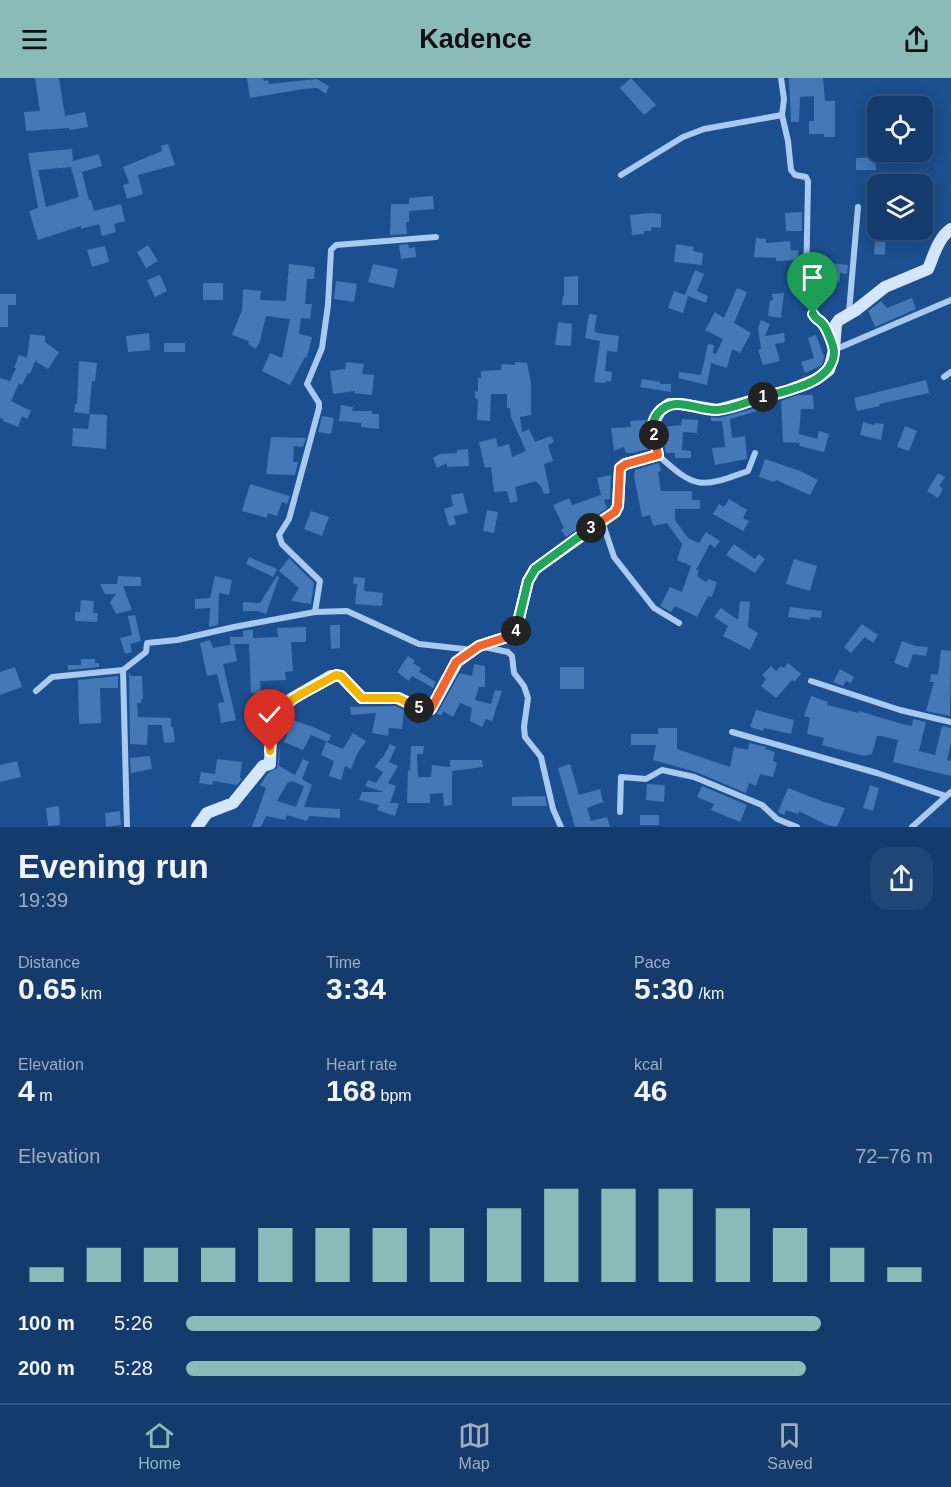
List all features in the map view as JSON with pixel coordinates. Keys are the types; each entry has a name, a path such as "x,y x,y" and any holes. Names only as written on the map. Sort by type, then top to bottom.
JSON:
{"street":[{"path":"781,78 784,99 782,115 788,141 790,170 795,175 806,177 808,181 806,289 816,297 813,314 823,324 834,350"},
{"path":"621,174 683,137 704,129 782,115"},
{"path":"849,312 858,207"},
{"path":"755,453 748,471 713,483 702,484 680,475 658,455 653,421 669,404 717,410 784,392 822,376 829,370 834,350 836,324 839,320 885,287 928,269 945,233 951,229"},
{"path":"315,612 320,581 282,544 279,535 289,519 319,408 319,403 307,384 322,348 328,305 331,250 336,245 436,237"},
{"path":"834,350 951,300"},
{"path":"944,377 951,372"},
{"path":"197,827 207,813 233,803 263,766 270,764 271,732 277,715 291,699 336,675 341,676 362,698 398,698 427,710 431,709 456,662 476,648 513,635 528,581 535,569 615,512 618,506 620,468 626,464 658,455"},
{"path":"602,521 614,557 654,608 679,623"},
{"path":"36,691 52,677 123,670 146,652 147,643 177,640 315,612 347,611 419,645 508,652 512,656 514,673 524,686 528,698 525,737 541,757 553,809 561,827"},
{"path":"123,670 127,827"},
{"path":"812,681 900,710 951,722"},
{"path":"732,732 949,794"},
{"path":"620,812 621,777 646,778 662,770 694,777 762,805 777,819 798,827"},
{"path":"912,827 949,794"}],"building":[{"path":"35,78 59,78 65,116 85,112 88,127 70,130 69,128 26,131 24,112 40,111"},
{"path":"247,78 263,78 264,81 268,80 269,84 317,79 329,86 326,94 317,88 250,98"},
{"path":"631,78 656,105 644,115 620,88"},
{"path":"789,78 823,78 825,101 835,101 835,137 809,134 809,121 814,121 814,96 800,97 799,122 791,122"},
{"path":"168,144 175,165 138,175 143,194 127,199 123,185 129,183 123,167 162,151 161,146"},
{"path":"72,149 73,161 99,154 102,166 82,172 89,200 91,200 94,211 121,204 125,221 114,224 116,232 102,236 99,224 81,229 81,226 38,240 29,211 38,208 28,153","holes":["71,167 79,197 46,207 38,170"]},
{"path":"867,157 867,162 875,162 876,170 856,170 856,158"},
{"path":"433,196 434,209 409,211 409,222 406,222 407,234 390,235 391,204 409,204 409,198"},
{"path":"802,212 802,231 786,231 785,213"},
{"path":"661,214 661,228 651,227 651,231 644,231 644,234 632,235 630,215"},
{"path":"756,238 766,239 766,243 790,241 791,251 798,250 799,260 776,261 776,258 754,257"},
{"path":"875,240 886,240 885,255 874,254"},
{"path":"408,244 409,248 415,247 416,257 401,259 399,245"},
{"path":"676,244 694,247 693,251 703,253 702,265 674,262"},
{"path":"148,245 158,261 146,268 137,252"},
{"path":"105,246 109,262 92,267 87,250"},
{"path":"818,262 848,265 847,274 840,273 840,283 831,273 824,278 829,285 811,283 812,270 817,270"},
{"path":"289,264 315,267 314,279 307,279 305,304 312,304 310,319 301,318 299,334 312,337 307,358 305,357 290,385 262,371 270,353 282,358 290,319 266,316 256,349 248,344 249,341 232,335 242,310 243,289 261,291 260,300 286,301"},
{"path":"373,264 398,269 394,288 368,282"},
{"path":"695,270 704,274 697,291 708,296 706,303 688,296 683,313 668,308 674,291 685,295"},
{"path":"160,275 167,291 155,297 147,280"},
{"path":"578,276 578,305 562,305 564,277"},
{"path":"336,281 357,284 354,302 334,299"},
{"path":"203,283 223,283 223,300 203,300"},
{"path":"737,288 747,292 734,323 751,333 740,353 732,349 727,368 711,363 707,385 678,378 679,372 701,375 708,344 714,345 713,353 716,354 723,339 705,330 715,312 724,318"},
{"path":"784,293 781,318 768,316 770,300 773,301 772,294"},
{"path":"0,294 16,294 16,305 8,305 8,327 0,327"},
{"path":"912,298 916,309 875,327 868,311 881,301 887,308"},
{"path":"589,314 597,315 594,331 619,336 617,352 607,351 605,371 612,372 611,382 594,382 600,341 585,338"},
{"path":"761,320 770,324 765,336 784,333 785,342 775,344 780,361 763,365 758,350 761,349 758,328"},
{"path":"558,322 572,324 571,346 555,345"},
{"path":"149,333 150,350 128,352 126,336"},
{"path":"30,334 45,336 45,342 59,352 48,369 35,361 22,385 19,383 11,401 31,411 27,419 22,416 18,427 0,418 0,378 10,381 19,355 27,358"},
{"path":"816,335 824,356 822,365 805,373 801,362 814,358 808,338"},
{"path":"164,343 185,343 185,352 164,352"},
{"path":"79,361 97,363 95,382 92,381 89,414 74,412 75,404 77,404"},
{"path":"346,362 364,364 362,374 374,375 372,395 354,393 355,391 333,394 330,371 345,369"},
{"path":"515,362 527,363 531,383 531,415 520,417 522,432 529,429 535,442 551,436 554,442 548,445 553,461 544,464 550,493 544,494 536,481 515,487 518,501 510,503 507,491 494,492 491,467 485,468 479,442 496,438 498,447 509,444 512,457 526,451 511,417 510,408 507,408 507,394 491,394 490,421 477,420 478,399 475,398 475,391 478,392 478,378 481,378 481,371 501,370 502,364 515,365"},
{"path":"642,379 660,382 660,384 671,384 671,392 640,387"},
{"path":"926,380 929,393 857,411 854,398"},
{"path":"798,395 813,395 814,409 801,409 799,434 817,439 819,431 829,434 824,452 799,446 800,443 783,442 781,401"},
{"path":"341,405 353,407 352,411 372,411 372,414 379,414 379,429 361,427 361,423 339,421"},
{"path":"767,405 767,408 730,419 732,438 745,436 747,459 715,465 712,448 725,447 722,421 711,421 711,417 719,418"},
{"path":"90,414 107,415 106,449 72,446 73,428 88,429"},
{"path":"322,416 334,418 331,434 318,432"},
{"path":"682,419 698,420 697,433 683,432 682,450 691,451 691,458 675,458 675,453 666,453 663,440 665,440 665,427 681,425"},
{"path":"646,420 644,428 648,449 626,453 624,447 614,451 611,428 631,427 630,421"},
{"path":"863,422 874,425 875,423 884,424 881,440 860,435"},
{"path":"905,426 917,431 909,451 897,447"},
{"path":"271,437 306,438 303,447 294,446 293,462 298,462 295,475 266,474"},
{"path":"468,449 469,466 447,467 447,463 437,468 433,458 440,454 457,453 457,450"},
{"path":"765,459 818,480 810,495 776,480 775,482 759,477"},
{"path":"659,463 661,491 692,491 692,500 700,500 700,509 675,509 675,520 688,538 699,543 706,532 720,541 715,548 710,544 696,570 699,570 697,576 706,582 708,579 717,582 712,597 708,596 697,617 675,606 671,612 660,606 670,587 682,592 691,566 677,560 682,544 667,523 653,526 650,515 642,517 634,476 635,470"},
{"path":"938,473 945,477 939,486 943,489 938,498 927,491"},
{"path":"611,475 610,499 604,500 607,508 566,537 561,530 564,528 553,505 569,498 572,505 601,495 597,478"},
{"path":"250,484 290,496 287,504 282,502 277,516 268,513 267,518 242,511"},
{"path":"463,493 468,513 454,516 456,524 449,526 444,509 453,506 451,495"},
{"path":"729,499 747,510 743,518 749,521 743,531 713,514 719,504 724,507"},
{"path":"487,510 498,512 494,533 483,531"},
{"path":"311,511 329,517 322,536 304,529"},
{"path":"734,544 755,559 759,554 765,559 755,573 726,555"},
{"path":"249,557 277,569 273,577 246,564"},
{"path":"289,558 314,583 311,604 291,601 299,588 279,571"},
{"path":"794,559 817,566 810,591 786,584"},
{"path":"118,576 141,577 141,586 123,586 132,610 116,614 110,602 116,594 105,594 100,584 117,584"},
{"path":"215,576 232,580 229,595 219,593 218,625 209,627 210,608 195,609 195,599 210,598"},
{"path":"277,576 279,577 266,614 257,611 243,611 243,602 260,603"},
{"path":"354,577 365,578 364,591 383,593 382,606 355,604 357,584 353,584"},
{"path":"81,600 94,601 93,613 98,613 97,622 75,621 75,612 80,612"},
{"path":"740,601 750,602 748,627 758,633 750,650 723,636 728,626 714,617 721,608 738,620"},
{"path":"790,607 822,611 821,618 811,617 810,620 788,617"},
{"path":"135,615 141,641 130,644 132,652 125,654 120,638 132,635 128,616"},
{"path":"862,624 878,635 873,643 865,637 851,653 844,647"},
{"path":"330,625 340,625 340,648 331,649"},
{"path":"306,627 306,642 291,642 293,671 285,672 286,680 260,681 261,692 251,693 249,644 230,644 230,637 243,637 243,631 253,630 253,638 278,637 277,628"},
{"path":"210,640 213,648 234,644 237,661 223,664 236,720 221,723 218,703 224,702 217,674 207,676 200,643"},
{"path":"902,641 915,646 928,647 926,656 913,654 908,668 894,663"},
{"path":"941,650 951,651 950,716 926,711 934,682 930,682 931,674 938,675"},
{"path":"408,656 421,668 419,672 436,682 433,688 412,676 409,681 397,672"},
{"path":"81,659 95,659 99,667 68,670 68,665 81,665"},
{"path":"788,663 801,674 794,682 792,680 776,698 761,686 766,679 762,675 771,666 776,671 781,666 784,668"},
{"path":"474,664 485,666 485,687 479,687 475,700 491,704 495,690 502,691 492,721 486,719 482,727 470,721 472,708 460,703 453,717 443,711 442,715 437,714 460,673 472,676"},
{"path":"15,667 22,687 0,695 0,672"},
{"path":"560,667 584,667 584,689 560,689"},
{"path":"840,669 854,677 851,683 846,681 843,686 833,682"},
{"path":"129,672 131,676 142,676 143,699 141,703 137,703 138,717 171,718 175,742 164,743 162,725 148,725 147,745 130,744"},
{"path":"118,676 118,688 100,688 101,723 79,724 78,680"},
{"path":"811,696 828,702 827,705 859,713 859,711 902,724 912,726 913,719 926,722 919,751 935,755 942,726 951,728 951,743 947,760 951,761 951,776 893,762 898,740 877,736 872,754 864,756 822,745 824,738 807,734 810,718 804,716"},
{"path":"396,706 404,710 402,729 389,728 388,736 372,733 376,713 351,715 350,707"},
{"path":"756,710 794,720 791,734 750,727"},
{"path":"293,720 331,735 328,742 311,735 303,750 284,742"},
{"path":"658,728 677,728 677,749 730,767 734,747 748,750 749,743 766,747 765,749 775,752 773,761 777,763 773,777 760,774 756,786 749,783 746,793 696,772 653,760 656,745 631,745 631,734 658,734"},
{"path":"353,733 366,741 351,769 345,766 341,780 329,776 334,761 321,755 326,742 343,749"},
{"path":"280,744 279,766 295,775 303,759 309,762 302,779 312,785 304,807 340,809 340,818 309,816 307,821 287,815 285,820 266,816 261,827 252,827 266,788 260,785 268,773 277,768","holes":["288,782 304,786 296,807 277,801"]},
{"path":"390,744 396,747 389,762 398,766 388,783 396,786 390,803 399,803 395,816 377,810 379,805 359,800 362,792 384,792 365,786 368,780 376,783 383,772 375,767"},
{"path":"411,746 424,746 423,754 417,754 418,777 431,777 432,765 450,767 450,760 482,760 483,767 452,771 452,805 444,806 443,793 430,794 430,803 407,803"},
{"path":"150,756 152,769 131,773 130,758"},
{"path":"217,759 242,762 240,778 242,779 237,785 213,781 212,785 199,783 201,772 215,774"},
{"path":"17,761 21,777 0,782 0,765"},
{"path":"570,764 579,795 600,789 603,802 587,808 591,821 607,817 610,827 575,827 558,768"},
{"path":"647,784 665,785 664,802 646,800"},
{"path":"870,785 879,788 873,811 863,808"},
{"path":"702,786 747,805 740,822 711,810 714,804 697,797"},
{"path":"788,788 845,808 837,827 827,825 799,811 798,814 786,810 784,815 778,812"},
{"path":"545,796 547,806 512,806 512,797"},
{"path":"59,806 60,825 48,826 46,808"},
{"path":"120,811 121,825 106,827 105,813"},
{"path":"640,815 659,815 659,825 640,825"}],"route":[{"path":"270,751 271,732 277,715 291,699 331,676 341,676 362,698 398,698 423,710 431,709 456,662 479,646 513,635 528,581 535,569 615,512 618,506 620,468 626,464 658,455 652,426 660,411 669,404 717,410 784,392 817,379 829,370 834,350 823,324 813,314"}]}
